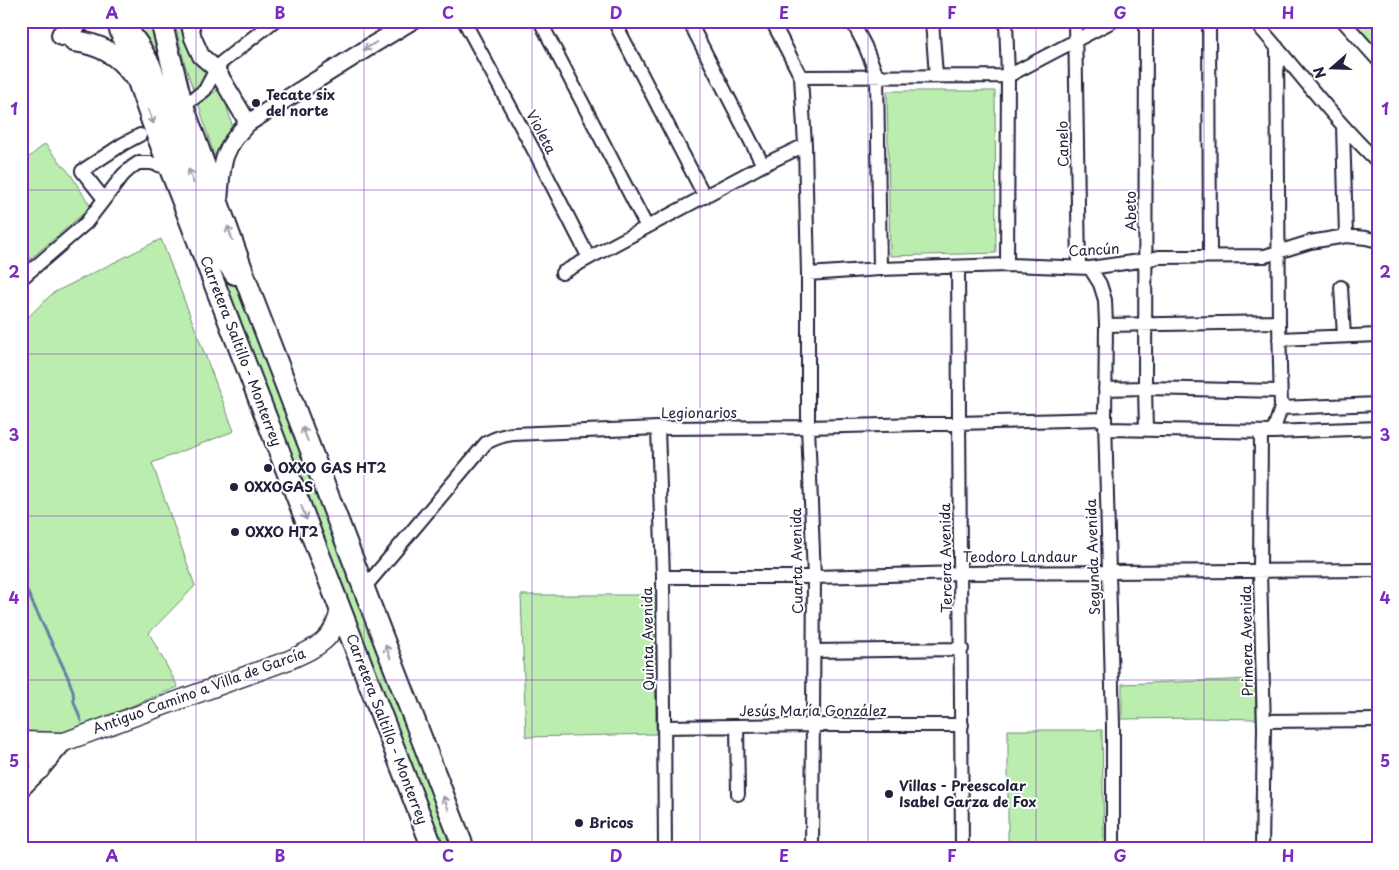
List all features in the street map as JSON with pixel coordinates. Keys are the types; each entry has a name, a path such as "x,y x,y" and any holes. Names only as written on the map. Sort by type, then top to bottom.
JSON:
{"main road":[{"path":"80,21 68,38 98,46 109,52 124,64 138,81"},
{"name":"Carretera Saltillo - Monterrey","path":"117,21 172,173 433,849"},
{"path":"121,21 150,65 211,230 228,264 252,297"},
{"name":"Carretera Saltillo - Monterrey","path":"161,21 181,100 252,297 464,849"},
{"name":"Antiguo Camino a Villa de García","path":"64,742 289,660 308,651 320,645 328,636 337,621 340,607"},
{"path":"23,741 64,742"},
{"path":"23,741 34,748 39,755 40,770"}],"street":[{"path":"189,21 196,48 201,56 216,69 248,123"},
{"path":"193,99 205,90 222,62 274,21"},
{"path":"219,203 222,167 227,150 236,135 248,123 412,21"},
{"name":"Violeta","path":"464,21 544,169 589,258"},
{"path":"540,21 647,227"},
{"path":"614,21 706,196"},
{"path":"689,21 763,164"},
{"path":"772,21 801,77 1008,76 1113,21"},
{"path":"852,21 877,76 880,269"},
{"path":"1006,21 1008,76 1007,265"},
{"name":"Canelo","path":"1075,21 1084,267"},
{"name":"Abeto","path":"1146,21 1146,430"},
{"path":"1210,21 1210,256"},
{"path":"1254,21 1342,126 1378,162"},
{"path":"1343,21 1378,60"},
{"path":"931,23 936,76"},
{"path":"1277,47 1281,408 1378,404"},
{"name":"Cuarta Avenida","path":"801,77 805,145 808,274 808,428 814,576 812,849"},
{"path":"1342,126 1346,236"},
{"path":"104,199 82,170 122,144 140,135"},
{"path":"562,273 763,164 805,145"},
{"path":"21,279 79,230 93,215 123,175 138,163 156,164 172,173"},
{"name":"Cancún","path":"808,274 880,269 1007,265 1084,267 1159,257 1264,256 1310,242 1346,236 1378,241"},
{"name":"Tercera Avenida","path":"958,267 962,849"},
{"name":"Segunda Avenida","path":"1084,267 1100,284 1105,300 1105,424 1113,725 1113,849"},
{"path":"1341,287 1344,336"},
{"path":"1106,325 1279,322"},
{"path":"1279,339 1378,335"},
{"path":"1105,389 1280,391"},
{"name":"Primera Avenida","path":"1262,849 1264,720 1260,571 1267,432 1281,408"},
{"name":"Legionarios","path":"364,588 486,443 494,438 513,434 658,428 808,428 959,424 1105,424 1146,430 1267,432 1378,428"},
{"name":"Quinta Avenida","path":"658,428 663,577 665,849"},
{"name":"Teodoro Landaur","path":"663,577 814,576 961,572 1378,570"},
{"path":"814,651 962,649"},
{"path":"1264,720 1378,720"},
{"name":"Jesús María González","path":"664,727 962,725"},
{"path":"737,726 738,794"},
{"path":"21,789 64,742"}],"green space":[{"path":"133,21 155,21 176,100 136,32"},
{"path":"174,21 186,21 195,62 209,68 204,81 193,89 185,65"},
{"path":"1351,21 1378,21 1378,50"},
{"path":"150,83 214,248 248,309 457,849 442,849 290,461"},
{"path":"219,89 224,96 232,125 226,139 214,156 198,102"},
{"path":"887,91 995,91 996,253 890,256"},
{"path":"45,144 71,175 91,207 21,267 21,164"},
{"path":"161,239 234,431 152,463 195,586 149,633 178,687 56,737 21,736 21,324 53,293"},
{"path":"521,595 654,595 656,734 526,737"},
{"path":"1255,679 1256,719 1122,719 1122,684"},
{"path":"1008,730 1102,730 1104,849 1008,849"}],"waterway":[{"path":"21,546 25,554 25,587 67,675 81,721"}],"place":[{"name":"Tecate six del norte","path":"256,103"},
{"name":"OXXO GAS HT2","path":"268,468"},
{"name":"OXXOGAS","path":"234,487"},
{"name":"OXXO HT2","path":"235,532"},
{"name":"Villas - Preescolar Isabel Garza de Fox","path":"889,794"},
{"name":"Bricos","path":"579,823"}]}
